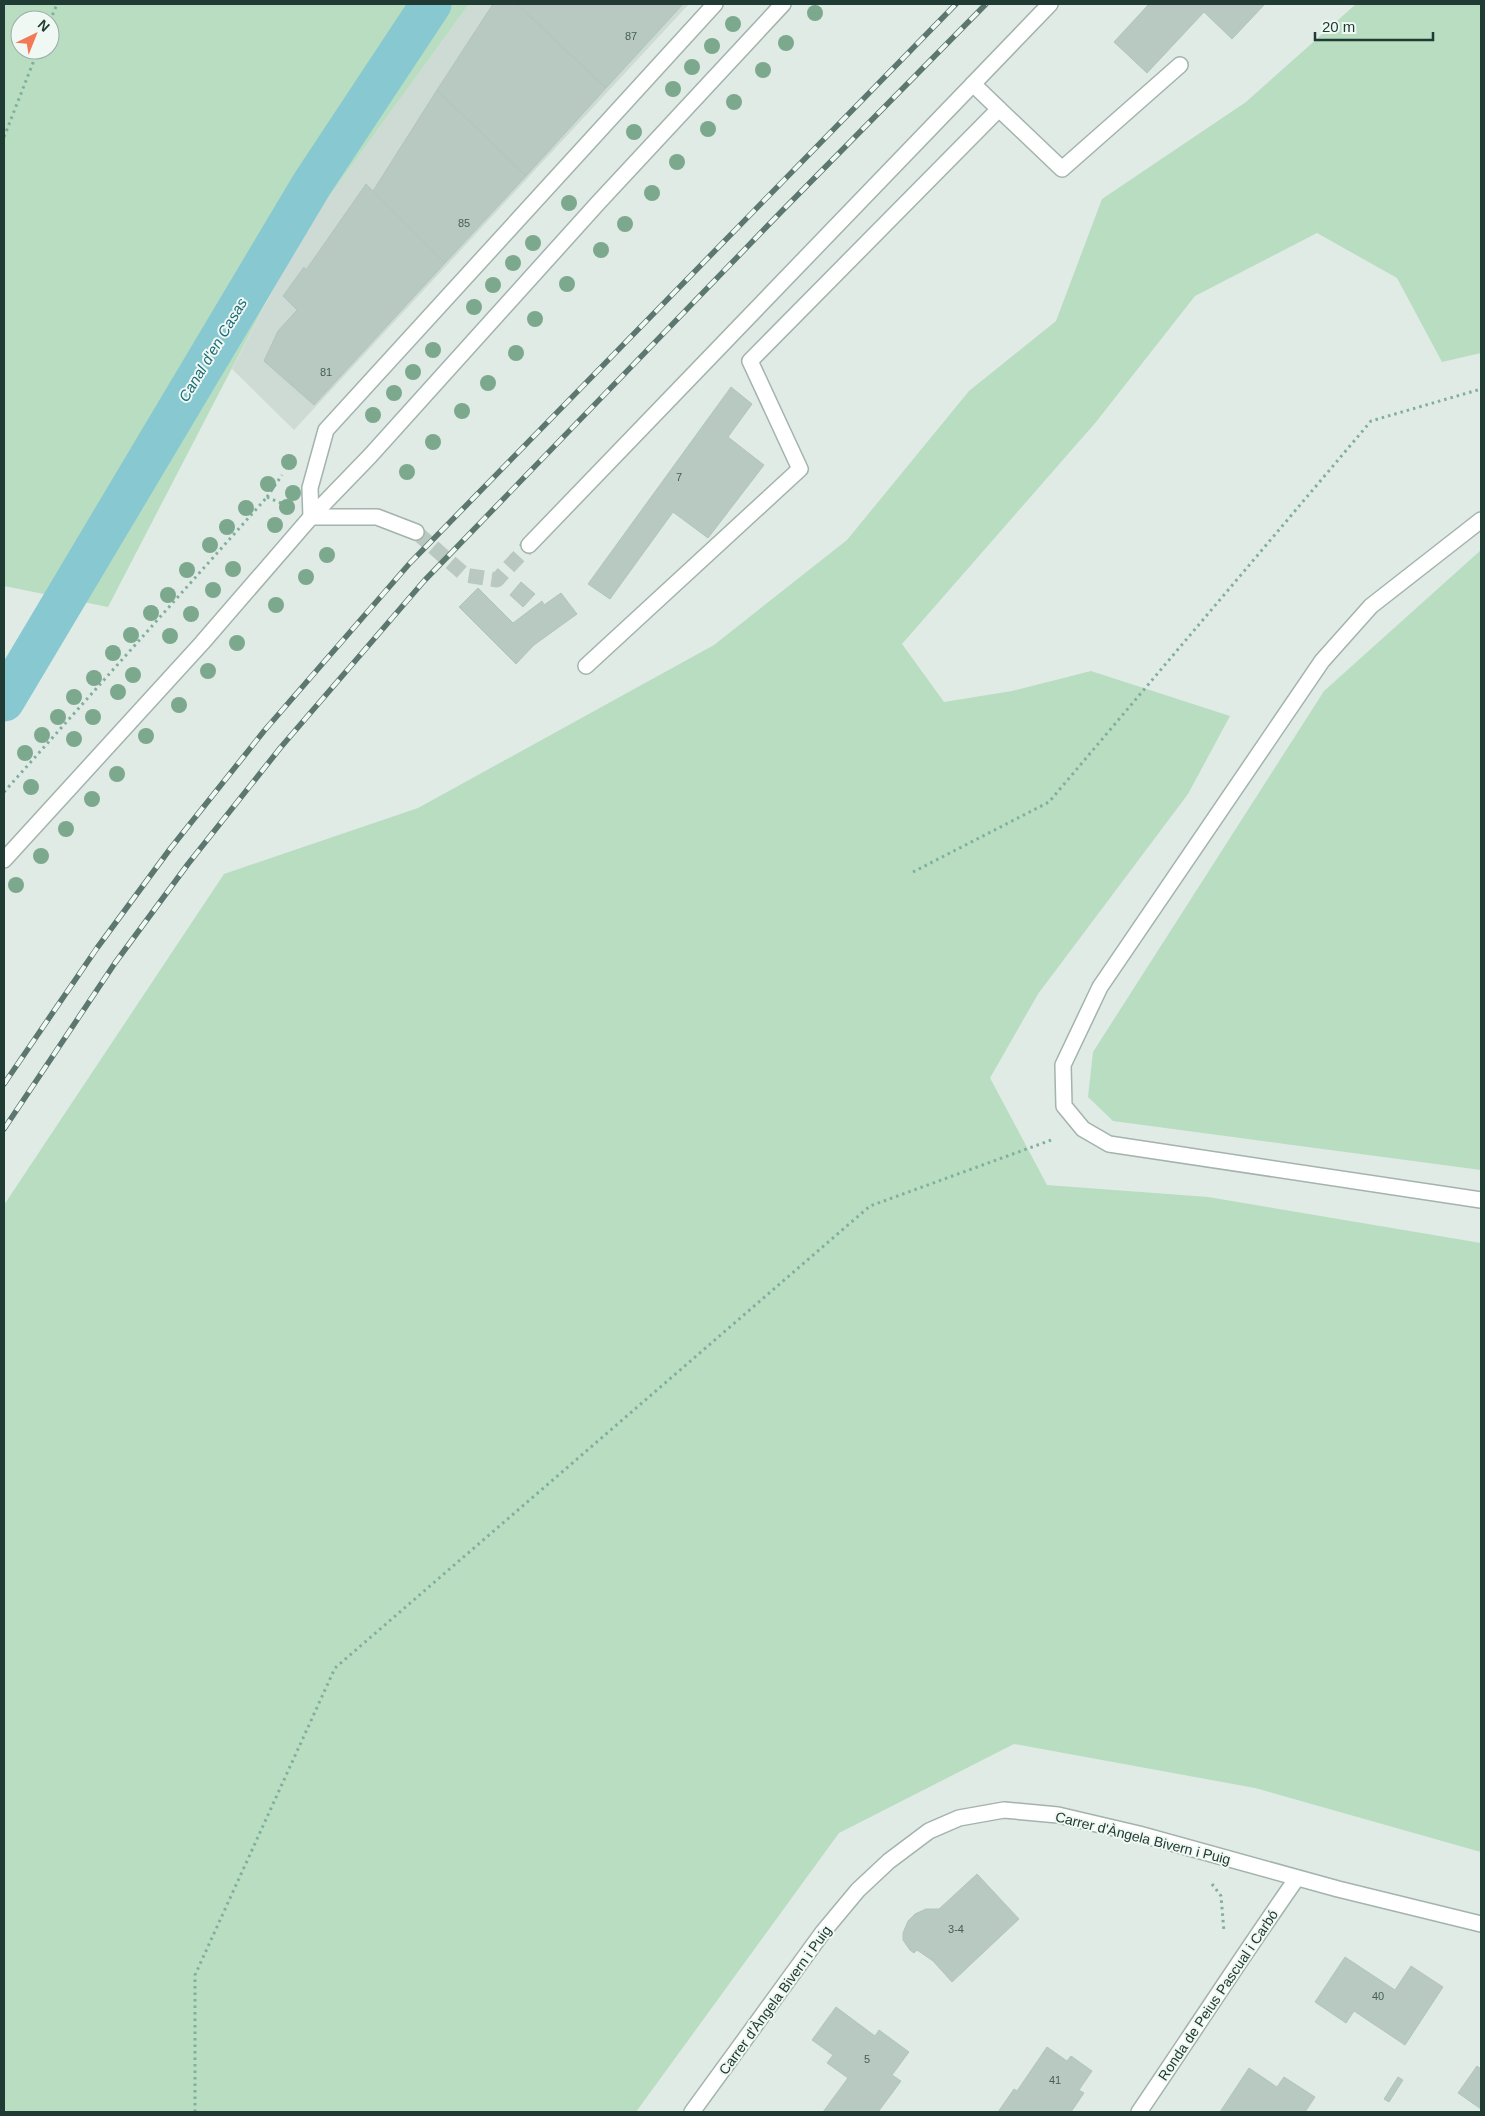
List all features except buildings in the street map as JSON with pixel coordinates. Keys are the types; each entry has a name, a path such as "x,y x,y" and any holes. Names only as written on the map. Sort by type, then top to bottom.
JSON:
{"street":[{"path":"311,517 310,488 326,430 715,4"},
{"path":"4,860 202,643 311,517 376,449 598,203 783,4"},
{"path":"529,545 1050,4"},
{"path":"973,84 1062,169 1180,64"},
{"path":"586,666 800,469 750,361 998,109"},
{"path":"311,517 377,517 416,532"},
{"path":"1481,520 1371,606 1322,661 1100,987 1063,1065 1064,1106 1083,1129 1109,1144 1481,1200"},
{"name":"Carrer d'Àngela Bivern i Puig","path":"692,2112 823,1932 858,1890 889,1861 929,1831 959,1818 1004,1810 1058,1816 1139,1834 1297,1878 1481,1924"},
{"name":"Ronda de Peius Pascual i Carbó","path":"1139,2112 1230,1978 1245,1952 1297,1878"}],"path":[{"path":"4,138 34,60"},
{"path":"913,872 1049,802 1371,420 1481,389"},
{"path":"4,792 267,497"},
{"path":"195,2112 195,1975 335,1668 870,1206 1083,1129"}],"shaded area":[{"path":"469,4 689,4 294,430 232,369 301,235"}],"green space":[{"path":"4,4 469,4 301,235 108,607 4,586"},
{"path":"1356,4 1481,4 1481,353 1442,362 1397,278 1317,233 1195,296 1096,422 902,644 944,702 1012,691 1091,671 1230,716 1188,794 1038,994 990,1078 1047,1185 1208,1197 1481,1243 1481,1852 1255,1788 1014,1744 839,1833 636,2112 4,2112 4,1205 224,874 418,808 714,645 847,540 969,391 1056,321 1102,199 1246,102"},
{"path":"1481,550 1481,1170 1113,1121 1088,1097 1093,1052 1324,691"}],"waterway":[{"name":"Canal d'en Casas","path":"4,701 312,184 431,4"}],"tunnel":[{"path":"416,532 465,575 497,580 529,545"}],"railway":[{"path":"4,1084 97,948 170,849 264,731 410,563 956,4"},
{"path":"4,1129 115,963 188,864 281,747 424,581 779,214 986,4"}]}
